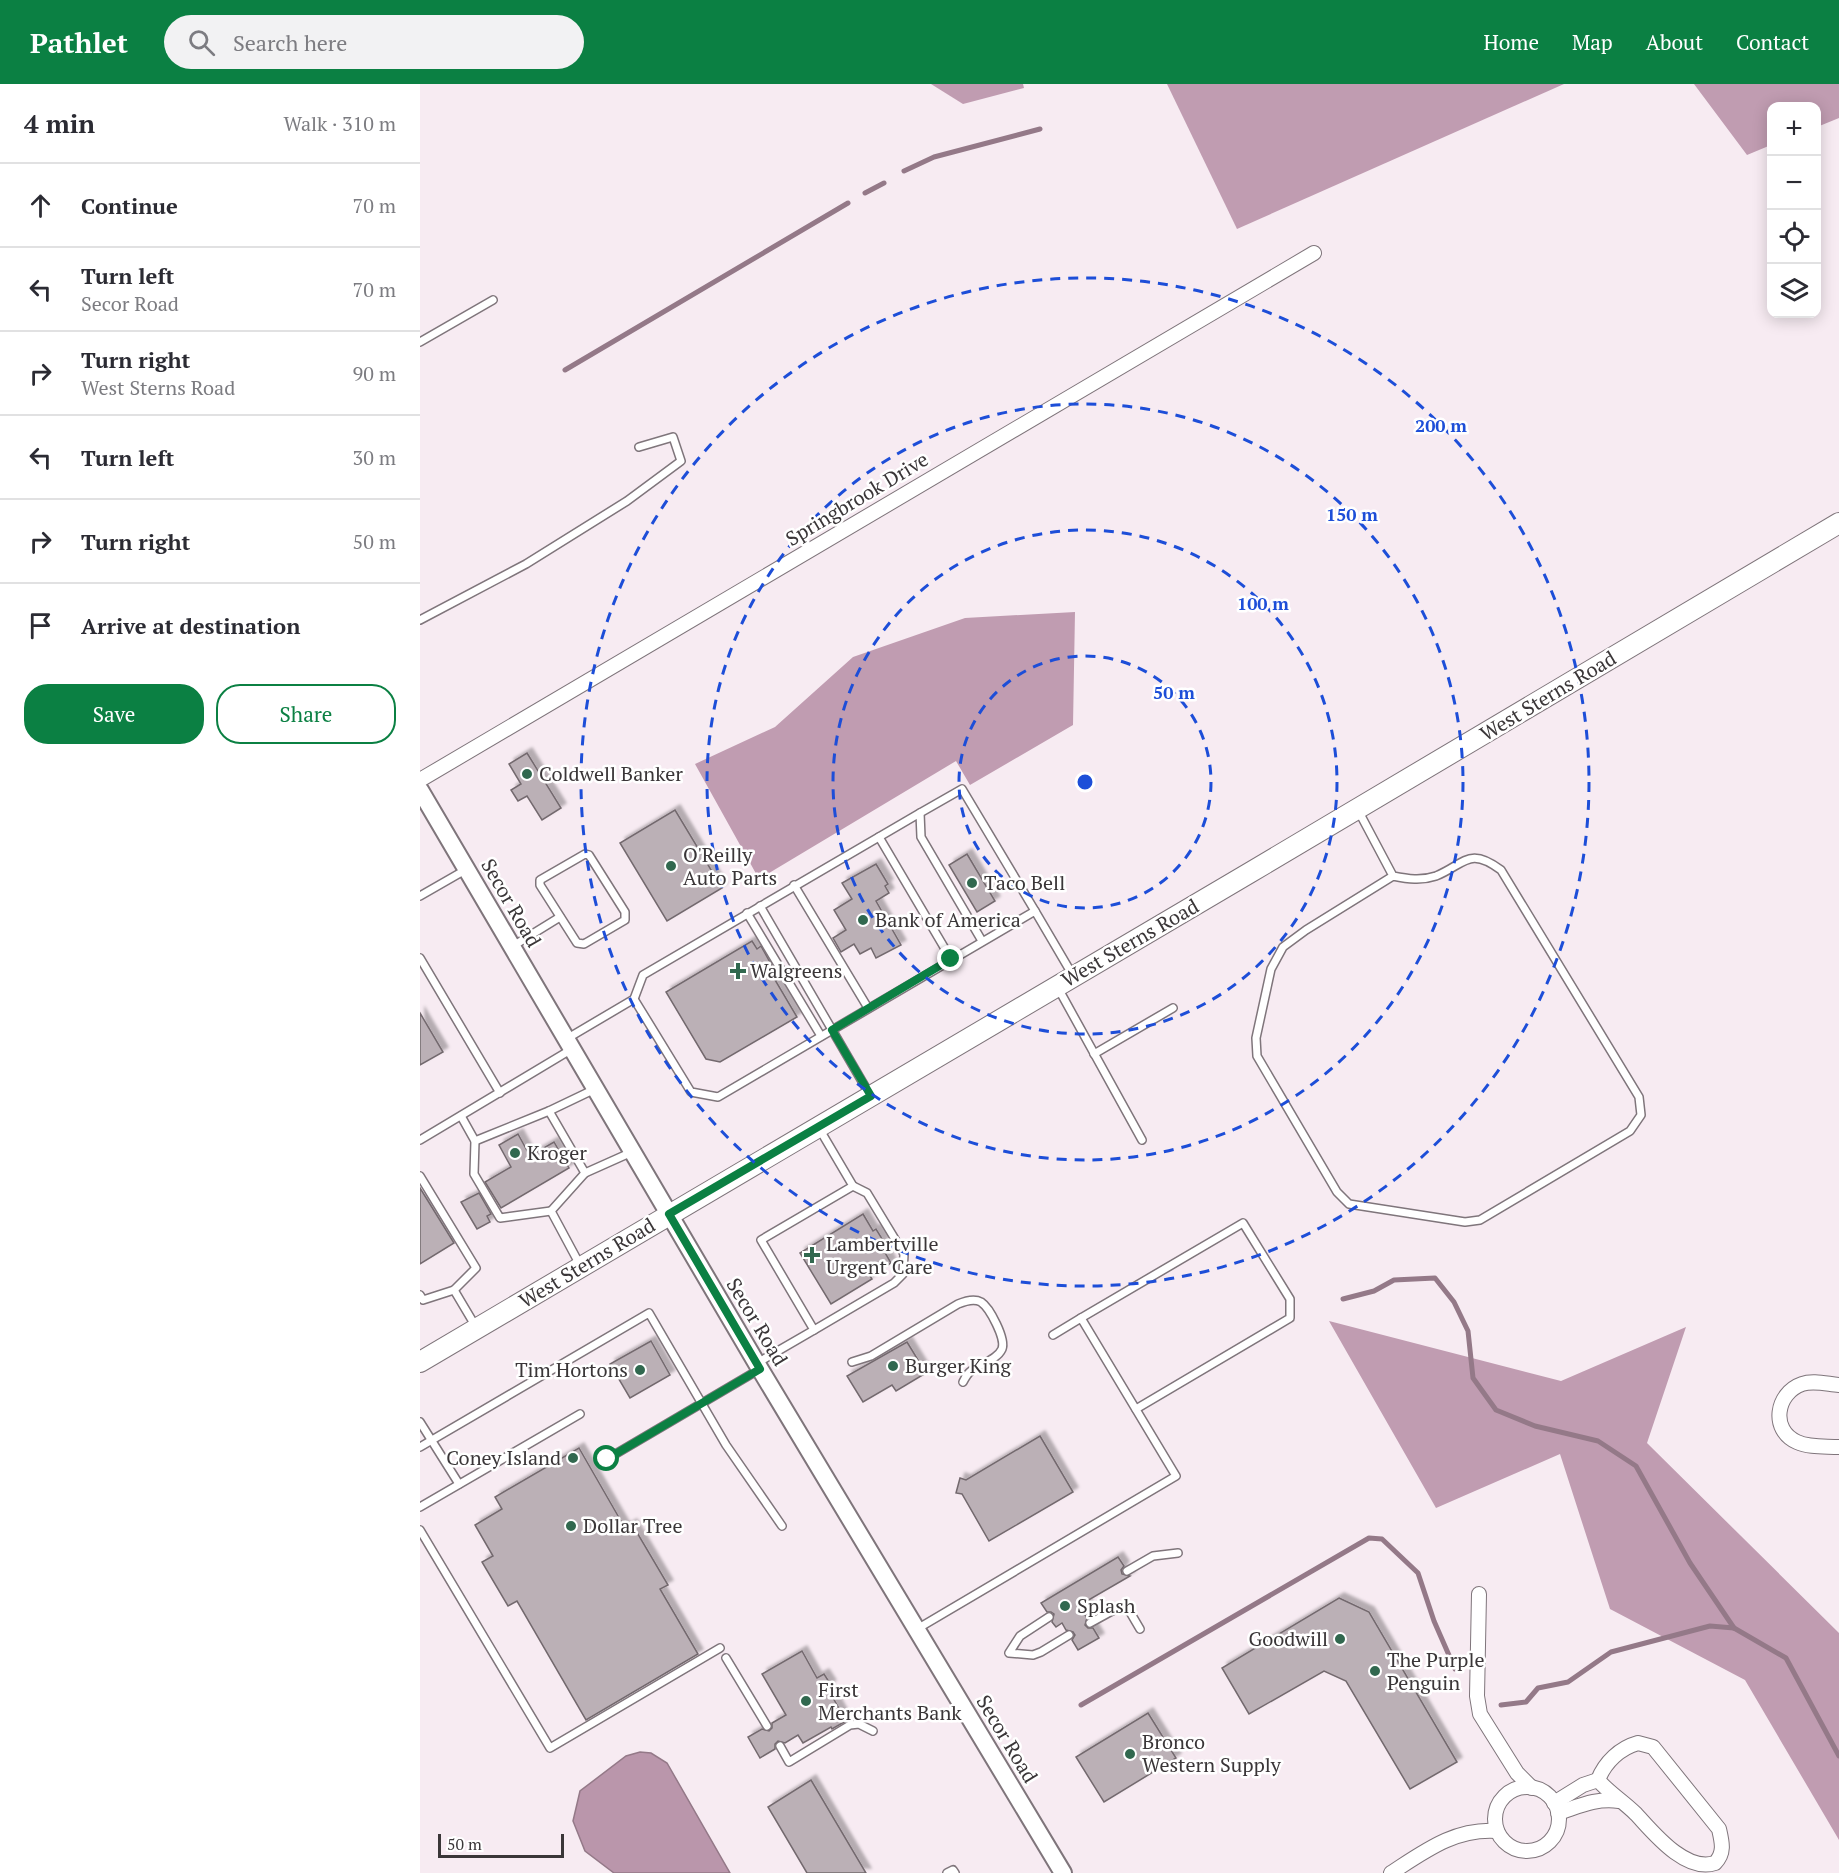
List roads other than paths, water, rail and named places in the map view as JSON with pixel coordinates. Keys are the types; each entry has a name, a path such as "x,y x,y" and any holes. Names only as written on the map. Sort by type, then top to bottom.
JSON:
{"main road":[{"name":"West Sterns Road","path":"420,1362 1839,523"}],"street":[{"name":"Springbrook Drive","path":"420,780 1314,253"},
{"name":"Secor Road","path":"420,789 632,1152 1063,1873"},
{"path":"1839,1385 1811,1383 1796,1387 1782,1400 1779,1416 1785,1433 1798,1443 1807,1446 1839,1447"},
{"path":"1479,1594 1477,1696 1480,1714 1517,1773 1532,1788 1548,1796 1556,1808 1556,1832 1544,1846 1527,1851 1509,1845 1497,1831 1495,1821 1496,1810 1502,1799 1519,1788 1532,1788"},
{"path":"1638,1743 1653,1747 1719,1829 1723,1843 1721,1856 1704,1871 1692,1872 1681,1867 1637,1815 1598,1780 1601,1770 1627,1746 1638,1743"},
{"path":"1556,1808 1583,1785 1598,1780"},
{"path":"1556,1808 1604,1799 1619,1801"},
{"path":"1391,1873 1458,1834 1480,1830 1497,1831"}],"lane":[{"path":"420,342 493,300"},
{"path":"420,620 526,564 627,501 681,461 673,437 639,447"},
{"path":"420,1140 500,1093 634,999 643,975 962,789 1035,911 1094,1054 1142,1140"},
{"path":"1358,809 1393,876 1414,881 1436,876 1468,858 1486,859 1501,870 1639,1096 1641,1115 1630,1131 1480,1220 1465,1222 1349,1204 1337,1192 1257,1056 1256,1038 1271,969 1283,947 1306,930 1393,876"},
{"path":"920,813 921,837 982,941"},
{"path":"879,837 951,959"},
{"path":"585,854 589,855 625,912 625,920 584,944 577,943 560,917 540,885 540,880 585,854"},
{"path":"420,896 467,869"},
{"path":"794,885 868,1008"},
{"path":"760,906 871,1096"},
{"path":"634,999 691,1092 718,1097 1035,911"},
{"path":"747,913 821,1036"},
{"path":"512,947 560,917"},
{"path":"420,958 500,1093"},
{"path":"1094,1054 1173,1008"},
{"path":"475,1141 549,1111 595,1089"},
{"path":"549,1111 585,1173"},
{"path":"461,1116 475,1141 474,1174 500,1218 551,1211 585,1173 632,1152"},
{"path":"607,1459 703,1403 814,1330 894,1283 903,1274 904,1254 867,1193 853,1186 818,1127"},
{"path":"420,1176 476,1268 454,1290 423,1300 420,1295"},
{"path":"814,1330 761,1240 853,1186"},
{"path":"551,1211 581,1267"},
{"path":"1053,1335 1243,1223 1290,1299 1290,1317 1136,1409"},
{"path":"454,1290 477,1329"},
{"path":"852,1362 870,1356 958,1304 976,1300 986,1307 1003,1336 1003,1347 998,1355 970,1372 963,1382"},
{"path":"420,1447 649,1313 732,1454 782,1526"},
{"path":"917,1629 1176,1476 1081,1318"},
{"path":"420,1507 580,1414"},
{"path":"420,1422 459,1484"},
{"path":"420,1530 550,1748 720,1648"},
{"path":"1126,1571 1153,1556 1178,1553"},
{"path":"1090,1623 1121,1606 1130,1612 1140,1629"},
{"path":"1049,1617 1020,1636 1009,1653 1041,1652 1069,1635"},
{"path":"726,1658 767,1726"},
{"path":"780,1746 789,1762 850,1725 859,1724 873,1731"},
{"path":"947,1873 953,1870 955,1873"}],"waterway":[{"path":"904,171 934,157 1040,129"},
{"path":"865,193 884,183"},
{"path":"565,370 848,203"},
{"path":"1343,1299 1374,1291 1394,1280 1435,1278 1454,1302 1468,1331 1473,1378 1496,1410 1535,1426 1598,1441 1636,1466 1690,1563 1734,1628"},
{"path":"1081,1705 1369,1538 1382,1539 1418,1573 1434,1621 1455,1669"},
{"path":"1501,1705 1526,1702 1538,1688 1568,1682 1611,1652 1710,1626 1734,1628 1786,1658 1839,1756"}],"place":[{"name":"Coldwell Banker","path":"527,774"},
{"name":"O'Reilly Auto Parts","path":"671,866"},
{"name":"Taco Bell","path":"972,883"},
{"name":"Bank of America","path":"863,920"},
{"name":"Walgreens","path":"738,971"},
{"name":"Kroger","path":"515,1153"},
{"name":"Lambertville Urgent Care","path":"812,1255"},
{"name":"Burger King","path":"893,1366"},
{"name":"Tim Hortons","path":"640,1370"},
{"name":"Coney Island","path":"573,1458"},
{"name":"Dollar Tree","path":"571,1526"},
{"name":"Splash","path":"1065,1606"},
{"name":"Goodwill","path":"1340,1639"},
{"name":"The Purple Penguin","path":"1375,1671"},
{"name":"First Merchants Bank","path":"806,1701"},
{"name":"Bronco Western Supply","path":"1130,1754"}]}
